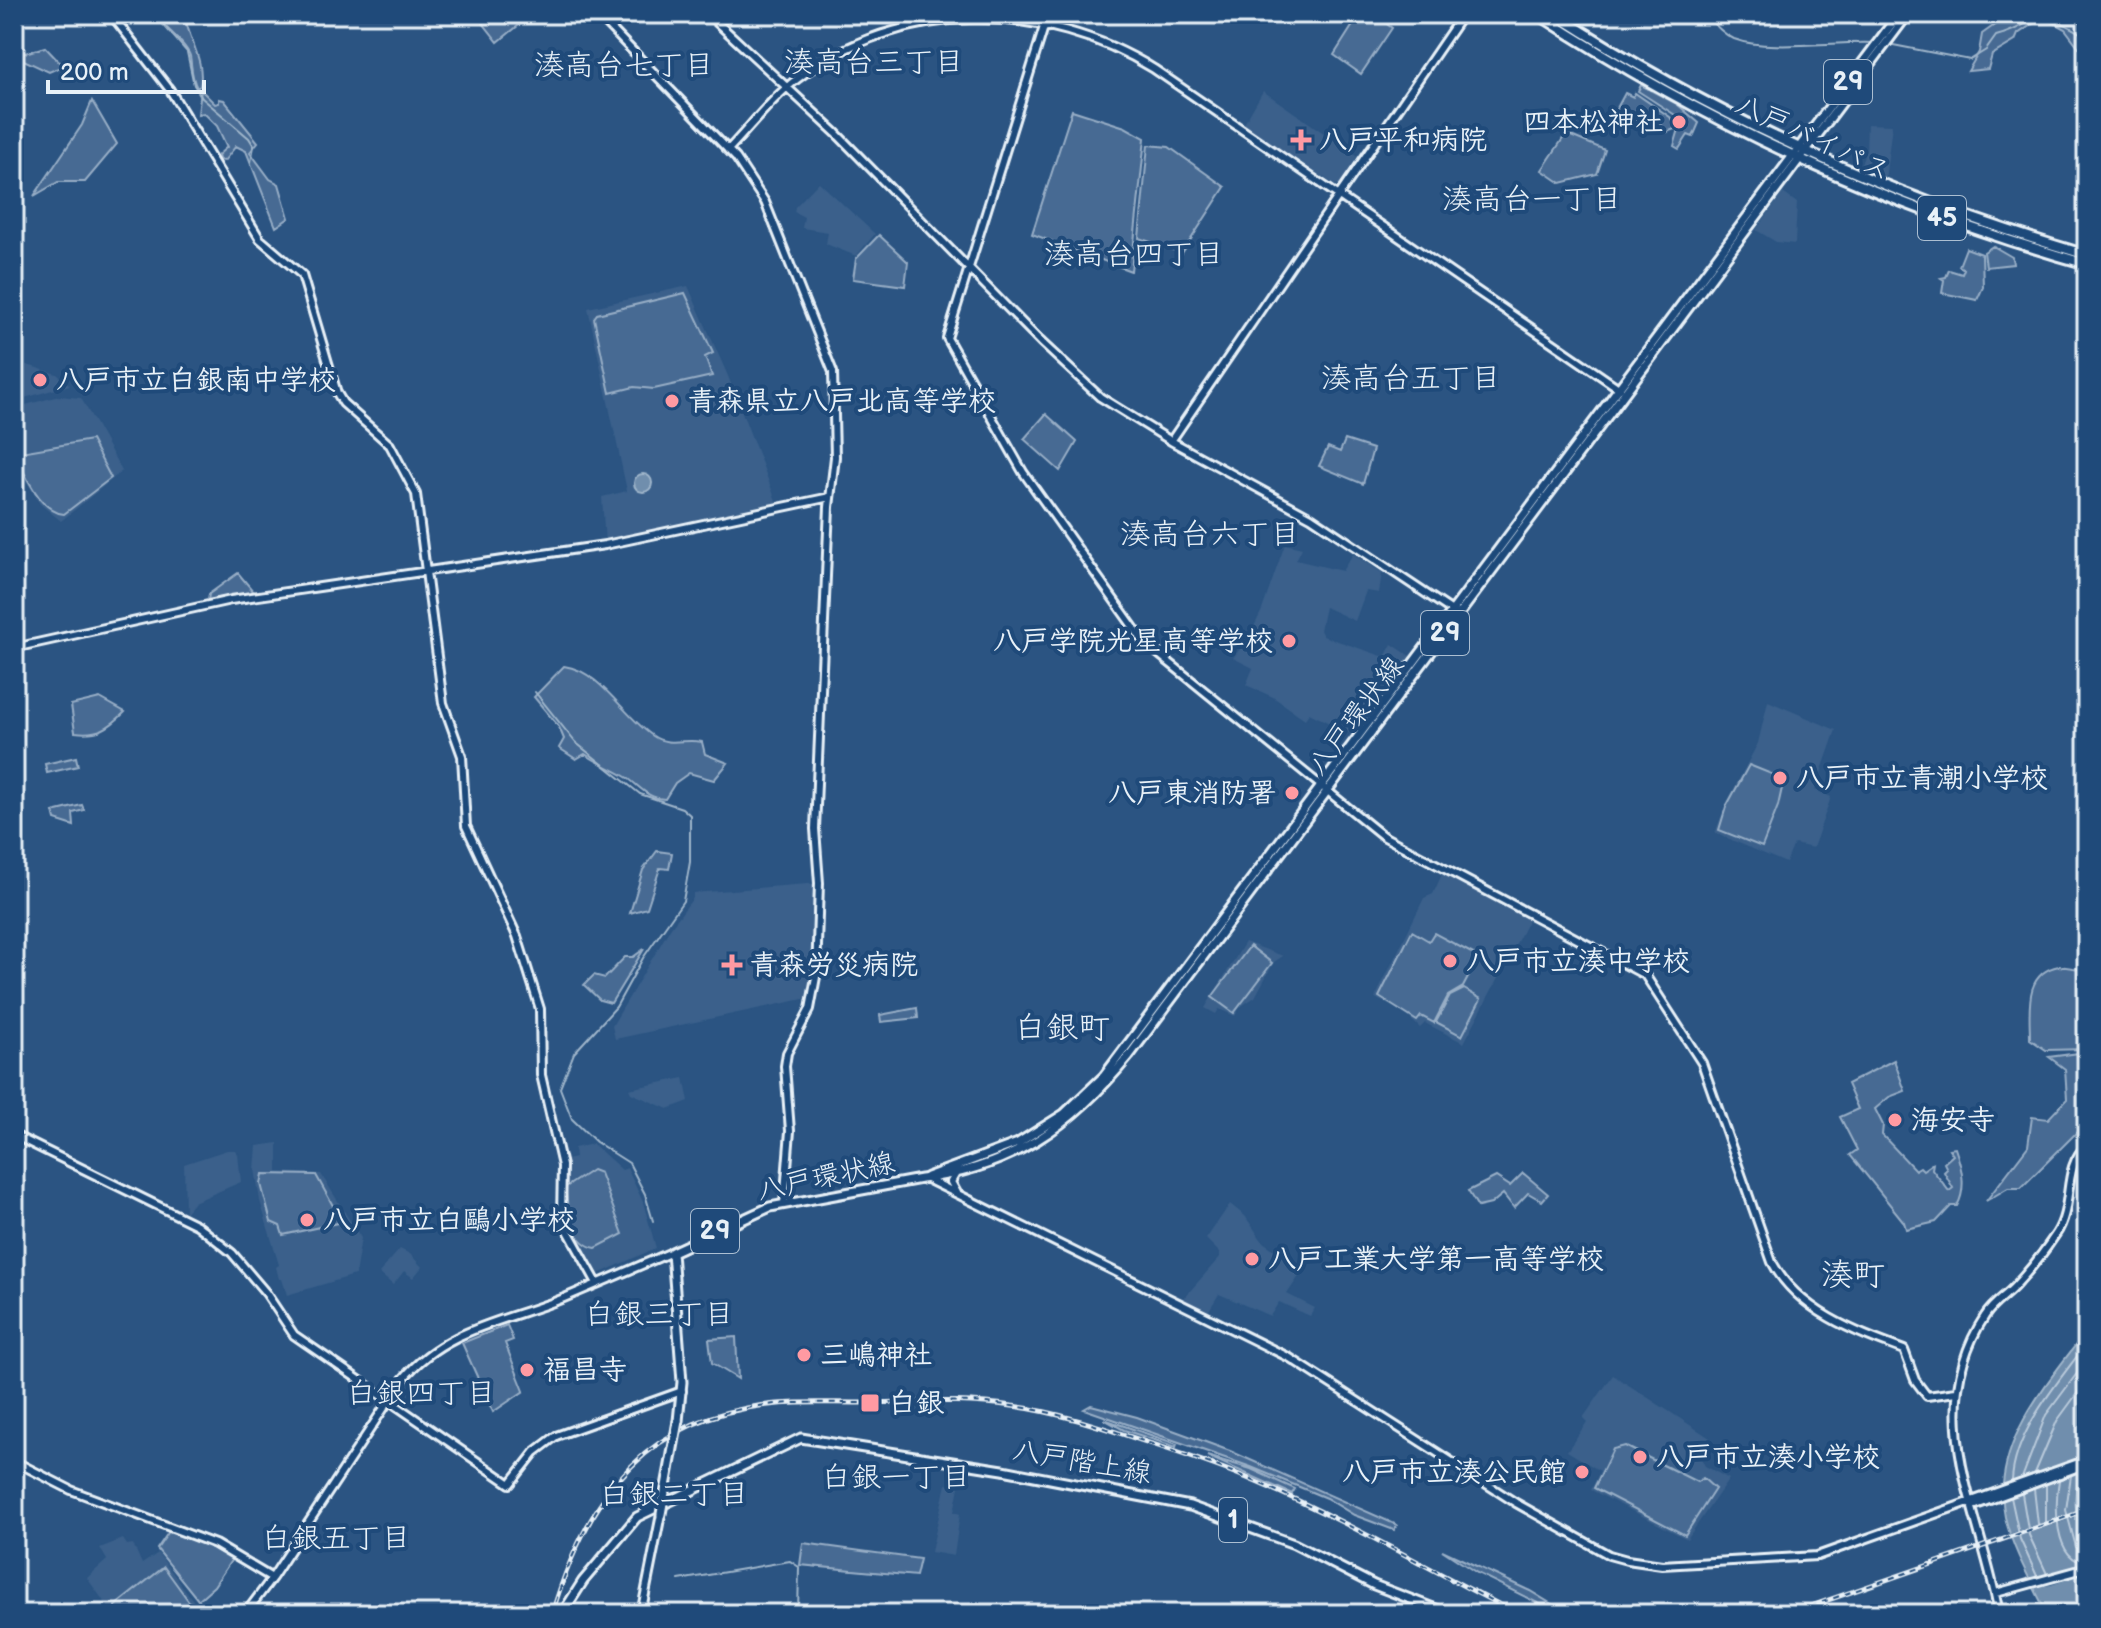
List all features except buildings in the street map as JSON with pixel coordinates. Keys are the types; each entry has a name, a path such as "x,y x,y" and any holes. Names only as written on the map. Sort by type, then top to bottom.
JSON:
{"highway":[{"name":"八戸バイパス","path":"1538,14 1675,96 1799,155 1960,224 2087,264"},
{"name":"八戸バイパス","path":"1555,14 1799,155 1944,209 2087,255"}],"main road":[{"name":"八戸環状線","path":"1799,155 1899,14"},
{"name":"八戸環状線","path":"672,1252 754,1213 784,1204 955,1175 997,1161 1064,1123 1101,1090 1455,613 1908,14"},
{"name":"八戸環状線","path":"925,1178 1018,1143 1064,1114 1095,1085 1324,789"},
{"name":"29","path":"661,1514 682,1391 672,1252"},
{"name":"八戸階上線","path":"562,1614 583,1581 637,1517 801,1438 1018,1472 1190,1506 1294,1544 1374,1585 1449,1614"},
{"path":"1904,1614 1966,1614"}],"street":[{"path":"111,14 170,90 260,239 302,275 337,393 343,403 390,445 410,478 416,494 443,703 462,756 466,826 517,936 540,1009 541,1075 562,1166 561,1218 597,1283"},
{"path":"597,14 728,150 765,202 830,361 835,385 835,457 830,497 815,829 819,883 816,977 810,1009 787,1053 785,1066 790,1131 784,1204"},
{"path":"708,14 836,133 1100,397 1171,441 1311,517 1455,613"},
{"path":"1048,14 947,341 1023,472 1144,642 1324,789 1383,836 1639,970 1702,1063 1772,1262 1786,1285 1834,1321 1904,1350 1915,1380 1927,1396 1956,1392"},
{"path":"1171,441 1463,14"},
{"path":"728,150 787,87 834,55 904,27 978,17 1045,24 1093,38 1131,55 1622,391"},
{"path":"14,648 231,600 605,545 830,497"},
{"path":"14,1135 197,1225 232,1253 294,1335 510,1484 535,1452 556,1436 682,1391"},
{"path":"1999,1614 1996,1593 1962,1481 1956,1392 1960,1369 1984,1317 2019,1281 2061,1226 2069,1199 2072,1163 2087,1145"},
{"path":"955,1175 952,1185 958,1194"},
{"path":"925,1178 1290,1358 1511,1499 1609,1555 1662,1565 1802,1558 2087,1462"},
{"path":"245,1614 413,1367 442,1343 672,1252"},
{"path":"14,1461 71,1490 215,1544 272,1578"},
{"path":"641,1614 661,1514"},
{"path":"1996,1593 2087,1568"}],"shaded area":[{"path":"150,14 184,14 200,67 200,86 197,88 188,51"},
{"path":"476,14 519,14 524,21 498,42"},
{"path":"1360,14 1374,14 1392,28 1361,74 1334,55"},
{"path":"2010,14 2072,14 2087,29 2087,58 2065,29 2043,17 2018,34 2015,41 1992,55 1988,69 1968,71 1979,52 1982,34"},
{"path":"45,47 63,66 49,72 15,56"},
{"path":"1641,85 1677,104 1699,123 1693,137 1688,135 1679,149 1674,146 1679,129 1686,130 1689,124 1638,91"},
{"path":"201,90 215,104 219,103 219,99 224,100 258,142 250,152 270,179 279,184 289,218 276,227 246,151 236,146 224,161 219,160 218,155 227,147 217,126 204,113 198,114"},
{"name":"八戸平和病院","path":"1263,91 1357,156 1340,185 1335,185 1244,124"},
{"path":"1625,93 1633,97 1635,93 1670,117 1677,128 1667,132 1651,113 1645,123 1624,117 1620,127 1609,123"},
{"path":"92,101 117,144 85,182 58,182 34,196 82,125"},
{"path":"1072,110 1125,127 1145,138 1131,271 1032,234"},
{"path":"1867,124 1892,125 1885,181 1859,169 1866,150"},
{"path":"1566,134 1605,150 1597,174 1561,183 1542,170"},
{"path":"1148,145 1169,147 1225,187 1182,253 1139,238"},
{"path":"819,182 875,234 856,256 826,244 828,232 802,228 804,217 794,212 795,207"},
{"path":"1783,193 1797,203 1795,244 1776,242 1756,230"},
{"path":"879,235 908,262 905,286 853,279 856,259"},
{"path":"1993,246 2012,257 2013,264 1986,267 1984,252"},
{"path":"1966,248 1982,254 1983,287 1977,300 1942,293 1944,280 1941,278 1946,277 1949,270 1962,274 1964,269 1959,266"},
{"name":"青森県立八戸北高等学校","path":"688,286 728,376 777,503 636,534 637,538 605,545 602,497 627,491 588,308"},
{"path":"685,293 713,353 705,357 712,376 654,389 634,387 610,393 594,318 597,314"},
{"name":"八戸市立白銀南中学校","path":"14,361 57,374 70,385 14,401"},
{"path":"59,396 81,398 122,471 61,521 40,504 14,460 14,408"},
{"path":"1046,414 1077,442 1060,471 1024,439"},
{"path":"91,440 111,478 64,514 56,512 34,490 15,453"},
{"path":"1345,440 1373,449 1363,484 1319,466 1328,447 1340,452"},
{"name":"八戸学院光星高等学校","path":"1285,544 1302,548 1296,560 1342,571 1353,554 1382,573 1379,593 1366,591 1355,621 1325,607 1320,630 1323,636 1385,657 1392,644 1416,660 1358,737 1309,713 1305,719 1273,697 1246,685 1253,668 1233,658 1249,637 1262,610"},
{"path":"238,573 254,592 208,600 209,594"},
{"path":"564,666 589,676 601,685 653,736 671,742 702,742 705,754 728,763 714,780 689,773 675,783 665,799 648,794 626,777 585,754 576,759 559,748 564,739 559,727 534,697"},
{"path":"100,698 125,712 102,730 75,732 71,705"},
{"name":"八戸市立青潮小学校","path":"1768,701 1836,730 1815,790 1831,797 1813,848 1794,844 1786,863 1715,833 1726,804 1758,743"},
{"path":"76,757 78,766 47,773 45,764"},
{"path":"1749,765 1784,779 1778,806 1762,847 1719,830 1726,807"},
{"path":"82,805 84,810 73,813 74,826 55,820 53,812"},
{"path":"657,851 672,853 669,869 660,868 647,908 630,913 643,870"},
{"name":"八戸市立湊中学校","path":"1444,870 1531,915 1464,1043 1425,1023 1420,1028 1402,1011 1375,998 1424,898 1433,894"},
{"name":"青森労災病院","path":"819,883 813,997 615,1039 612,1026 671,927 693,898 693,893"},
{"path":"1412,931 1429,941 1434,933 1479,957 1463,987 1448,996 1434,1023 1421,1016 1417,1021 1379,997"},
{"path":"1245,942 1283,956 1274,962 1255,997 1240,1007 1235,1016 1219,1009 1216,1014 1205,1008"},
{"path":"1250,946 1272,963 1234,1013 1212,997"},
{"path":"644,949 611,1003 600,1000 584,985 594,975 605,978 625,957 633,957"},
{"path":"2059,966 2087,970 2087,1049 2046,1050 2030,1039 2030,1005 2034,985 2039,976"},
{"path":"1464,989 1481,999 1462,1036 1436,1022 1450,996"},
{"path":"917,1008 918,1018 881,1022 880,1015"},
{"path":"2087,1052 2087,1128 2081,1128 2021,1188 2008,1188 1986,1201 2028,1146 2032,1117 2048,1119 2067,1099 2065,1069 2049,1057"},
{"path":"1894,1060 1905,1091 1889,1097 1875,1109 1883,1125 1882,1135 1915,1170 1920,1167 1923,1170 1933,1163 1932,1169 1949,1191 1953,1188 1944,1172 1947,1169 1944,1163 1953,1155 1949,1149 1955,1148 1962,1178 1962,1192 1957,1206 1951,1206 1936,1222 1906,1229 1904,1222 1850,1155 1857,1150 1840,1117 1858,1109 1847,1084"},
{"path":"684,1078 689,1101 668,1109 631,1093 629,1089"},
{"name":"八戸市立白鷗小学校","path":"278,1143 278,1172 321,1174 361,1238 355,1275 287,1295 282,1279 279,1279 276,1267 279,1265 260,1201 255,1169 257,1146"},
{"path":"593,1144 622,1170 627,1168 643,1202 656,1248 596,1275 564,1220 562,1161 575,1158 574,1148"},
{"path":"235,1150 238,1154 241,1182 194,1202 185,1213 184,1164"},
{"path":"2087,1150 2087,1220 2084,1223 2075,1215 2067,1220 2076,1163"},
{"path":"592,1170 600,1173 623,1234 596,1248 581,1241 576,1234 566,1193 566,1187"},
{"path":"1523,1173 1548,1194 1542,1201 1528,1193 1514,1208 1503,1194 1491,1204 1478,1207 1468,1191 1496,1177 1510,1186"},
{"path":"263,1174 316,1175 342,1222 283,1235 280,1226 271,1222 261,1184"},
{"path":"14,1179 25,1182 14,1230"},
{"name":"八戸工業大学第一高等学校","path":"1230,1204 1245,1216 1263,1242 1303,1270 1287,1294 1315,1308 1310,1316 1279,1302 1270,1316 1219,1294 1208,1312 1183,1299 1220,1257 1220,1253 1206,1239"},
{"path":"400,1249 410,1254 422,1267 413,1278 404,1271 393,1285 379,1273"},
{"path":"507,1325 513,1340 505,1343 524,1391 493,1412 462,1343"},
{"path":"736,1337 738,1379 712,1363 709,1339"},
{"name":"八戸市立湊小学校","path":"1613,1375 1710,1438 1701,1458 1705,1466 1729,1479 1687,1539 1591,1490 1600,1471 1567,1451 1587,1422 1583,1418"},
{"path":"1091,1405 1137,1417 1230,1451 1397,1525 1394,1530 1251,1467 1084,1409"},
{"path":"1104,1419 1177,1444 1176,1447 1124,1430"},
{"path":"1625,1446 1697,1482 1703,1478 1715,1489 1685,1535 1594,1488 1613,1449"},
{"path":"1207,1456 1251,1469 1295,1489 1292,1494"},
{"path":"946,1484 959,1487 954,1512 960,1514 954,1556 931,1552"},
{"path":"170,1530 214,1547 232,1559 214,1586 198,1600 157,1549"},
{"path":"123,1539 127,1545 133,1544 142,1564 158,1553 203,1614 113,1614 87,1578 107,1560 100,1548"},
{"path":"803,1543 920,1559 916,1576 800,1565"},
{"path":"1442,1550 1530,1591 1568,1614 1560,1614 1477,1573"},
{"path":"164,1567 198,1614 117,1614 115,1606"}],"water":[{"path":"643,474 652,483 643,492 634,483"},
{"path":"2087,1330 2087,1464 2080,1476 2075,1499 2088,1563 2087,1614 2047,1614 2008,1530 2003,1490 2006,1465 2026,1416"}],"pier":[{"path":"2087,1454 2087,1470 1999,1500 2000,1486"},
{"path":"2078,1511 2079,1516 2008,1540 2006,1535"},
{"path":"2087,1563 2087,1573 2051,1585 2030,1588 2025,1579"}],"waterway":[{"path":"147,14 161,22 187,52 194,85 202,98 249,138 254,146 251,162"},
{"path":"1706,14 1726,34 1748,43 1874,43"},
{"path":"1888,44 1970,60 1986,50 1996,36 2042,16 2080,33 2087,51"},
{"path":"535,692 575,742 640,794 682,808 690,815 690,862 683,901 643,958 616,1007 574,1053 560,1088 572,1119 596,1142 629,1163 645,1194 653,1221"},
{"path":"679,1580 790,1561 799,1567 798,1614"}],"railway":[{"path":"552,1614 564,1577 597,1509 618,1480 644,1455 673,1434 707,1418 760,1406 934,1402 973,1402 1046,1412 1214,1465 1321,1512 1518,1614"},
{"path":"1788,1614 2087,1510"}],"place":[{"name":"四本松神社","path":"1679,122"},
{"name":"八戸平和病院","path":"1301,140"},
{"name":"八戸市立白銀南中学校","path":"40,380"},
{"name":"青森県立八戸北高等学校","path":"672,401"},
{"name":"八戸学院光星高等学校","path":"1289,641"},
{"name":"八戸市立青潮小学校","path":"1780,778"},
{"name":"八戸東消防署","path":"1292,793"},
{"name":"八戸市立湊中学校","path":"1450,961"},
{"name":"青森労災病院","path":"732,965"},
{"name":"海安寺","path":"1895,1120"},
{"name":"八戸市立白鷗小学校","path":"307,1220"},
{"name":"八戸工業大学第一高等学校","path":"1252,1259"},
{"name":"三嶋神社","path":"804,1355"},
{"name":"福昌寺","path":"527,1370"},
{"name":"白銀","path":"870,1403"},
{"name":"八戸市立湊小学校","path":"1640,1457"},
{"name":"八戸市立湊公民館","path":"1582,1472"}],"district":[{"name":"湊高台三丁目","path":"874,63"},
{"name":"湊高台七丁目","path":"624,66"},
{"name":"湊高台一丁目","path":"1532,200"},
{"name":"湊高台四丁目","path":"1134,255"},
{"name":"湊高台五丁目","path":"1411,379"},
{"name":"湊高台六丁目","path":"1210,535"},
{"name":"白銀町","path":"1062,1028"},
{"name":"湊町","path":"1853,1275"},
{"name":"白銀三丁目","path":"659,1315"},
{"name":"白銀四丁目","path":"421,1394"},
{"name":"白銀一丁目","path":"896,1478"},
{"name":"白銀二丁目","path":"674,1495"},
{"name":"白銀五丁目","path":"336,1539"}]}
